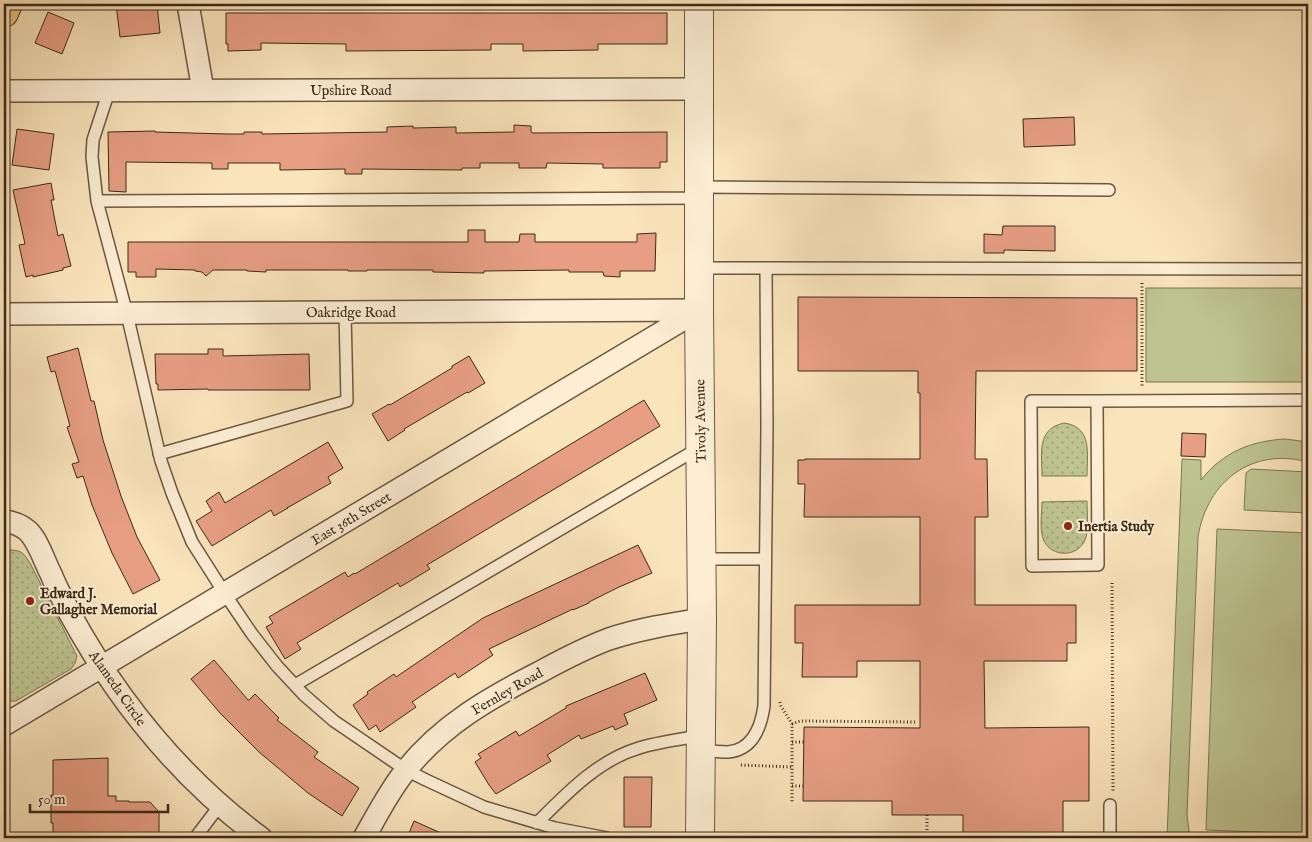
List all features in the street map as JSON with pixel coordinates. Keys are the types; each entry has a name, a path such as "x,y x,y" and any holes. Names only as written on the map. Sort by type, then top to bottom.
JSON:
{"main road":[{"path":"4,13 8,4"}],"street":[{"path":"188,4 203,90"},
{"name":"Tivoly Avenue","path":"698,4 698,310 702,619 700,838"},
{"name":"Upshire Road","path":"4,91 698,89"},
{"name":"Oakridge Road","path":"4,314 698,310"},
{"name":"East 36th Street","path":"4,725 698,310"},
{"name":"Alameda Circle","path":"4,521 19,525 29,532 58,590 102,667 120,695 152,736 185,772 220,805 261,838"},
{"name":"Fernley Road","path":"364,838 406,770 434,739 460,718 483,703 571,656 608,640 650,627 702,619"}],"lane":[{"path":"109,91 93,140 92,157 97,201 127,314 159,454 172,493 192,542 225,594 277,666 295,685 334,721 406,770 484,807 555,828 607,838"},
{"path":"97,201 1109,190"},
{"path":"698,268 1308,269"},
{"path":"537,823 566,794 597,769 616,757 645,746 700,743 730,752 742,748 752,741 757,732 764,706 767,427 766,269"},
{"path":"159,454 347,400 345,312"},
{"path":"1097,401 1098,565 1032,566 1031,402 1097,401 1308,400"},
{"path":"295,685 701,446"},
{"path":"701,559 765,559"},
{"path":"195,838 220,805"},
{"path":"1110,805 1110,838"}],"path":[{"path":"1142,283 1142,386"},
{"path":"1110,805 1113,802 1112,582"},
{"path":"780,698 781,706 792,724 792,802"},
{"path":"792,724 800,721 917,722"},
{"path":"792,742 804,742"},
{"path":"738,765 792,767"},
{"path":"792,786 803,786"},
{"path":"927,815 927,838"}],"green space":[{"path":"1146,288 1308,288 1308,382 1146,382"},
{"path":"1064,423 1080,430 1084,436 1087,451 1087,476 1042,476 1042,444 1049,431 1055,426"},
{"path":"1285,439 1308,442 1308,462 1288,459 1268,460 1251,464 1235,473 1222,485 1211,500 1203,517 1198,537 1187,815 1190,838 1167,838 1182,459 1201,460 1201,480 1219,462 1238,450 1261,442"},
{"path":"1251,469 1308,472 1308,513 1244,510 1246,473"},
{"path":"1087,501 1087,532 1081,546 1076,550 1064,553 1053,550 1044,541 1041,522 1042,502"},
{"path":"1217,529 1308,533 1308,834 1206,830"},
{"path":"10,550 22,553 30,563 77,656 71,669 16,701 8,701 4,698 4,554"}],"building":[{"path":"116,4 157,4 160,33 120,37"},
{"path":"48,12 74,23 62,54 35,43"},
{"path":"226,13 667,13 667,44 598,44 598,50 523,51 523,44 491,44 491,50 346,51 346,44 261,43 261,50 228,51 228,44 226,44"},
{"path":"1074,117 1075,145 1024,147 1023,119"},
{"path":"514,125 531,126 531,132 533,133 667,132 667,162 660,162 660,168 603,168 603,164 547,163 546,168 519,168 519,163 480,163 480,168 462,168 462,170 362,169 362,174 345,174 345,169 280,170 280,163 228,163 228,169 212,169 212,163 126,162 126,192 109,191 108,132 155,131 244,134 244,132 262,132 262,134 387,132 387,127 413,126 413,128 456,127 456,133 514,132"},
{"path":"17,129 54,134 49,170 12,165"},
{"path":"51,183 54,200 51,200 58,236 63,234 71,266 63,268 63,270 26,277 19,245 25,244 13,190"},
{"path":"1003,226 1055,226 1055,251 1004,250 1004,253 984,253 984,234 1002,235"},
{"path":"468,230 485,230 485,242 519,242 520,234 535,234 535,242 637,242 637,234 656,233 655,271 620,271 620,277 604,276 603,272 569,272 569,270 484,271 484,273 433,272 433,270 266,270 266,272 213,270 206,276 202,272 195,270 156,269 156,277 136,277 136,272 128,272 128,242 468,242"},
{"path":"798,297 1137,298 1137,371 976,371 975,459 987,459 988,517 975,517 975,605 1076,605 1076,643 1067,643 1067,661 984,661 985,728 1089,727 1089,801 1063,801 1063,838 963,838 963,815 892,815 892,801 803,801 804,727 920,728 920,661 857,661 857,677 802,677 803,643 795,643 795,605 920,605 920,517 804,517 805,484 798,484 798,460 920,459 920,393 918,393 918,371 798,371"},
{"path":"78,348 91,401 94,401 103,440 121,496 137,537 160,580 133,594 112,553 92,505 83,476 77,478 72,464 79,462 67,427 70,426 55,371 51,372 47,357"},
{"path":"208,349 223,349 223,356 309,354 310,390 158,390 155,354 208,354"},
{"path":"469,356 485,383 404,429 388,441 372,414 452,368 452,366"},
{"path":"644,400 660,426 427,565 430,569 400,587 398,583 297,643 301,649 285,659 266,627 273,623 269,617 345,572 348,577 355,574"},
{"path":"1182,433 1206,434 1205,457 1181,456"},
{"path":"328,442 343,468 328,477 331,483 274,516 271,510 212,546 196,521 212,511 206,501 219,492 225,503"},
{"path":"638,545 652,573 489,649 493,655 458,678 455,673 412,702 416,707 380,732 376,725 369,730 353,705 368,694 367,692 394,674 396,677 483,618"},
{"path":"214,660 248,700 255,694 279,718 277,720 318,752 314,757 359,788 342,816 308,793 259,752 220,713 191,679"},
{"path":"645,673 657,700 624,714 628,724 615,730 613,726 581,739 579,735 547,755 551,761 496,794 489,785 475,762 481,758 478,754 516,731 519,736 566,708 566,706"},
{"path":"108,758 108,796 116,796 116,801 150,802 159,812 159,838 53,838 51,795 53,795 53,760"},
{"path":"624,777 652,777 651,827 624,827"},
{"path":"414,821 452,838 407,838"}],"place":[{"name":"Inertia Study","path":"1068,526"},
{"name":"Edward J. Gallagher Memorial","path":"30,601"}]}
